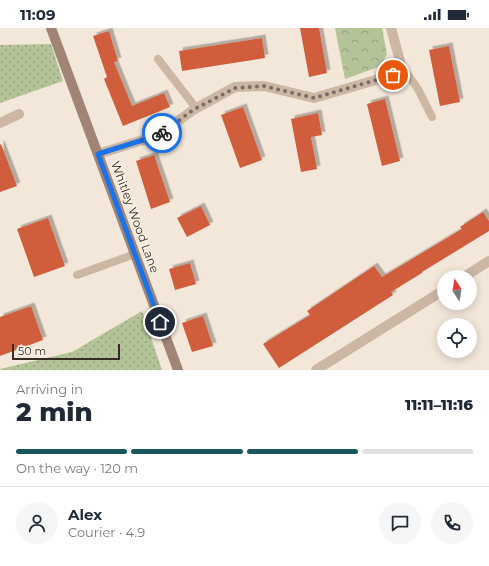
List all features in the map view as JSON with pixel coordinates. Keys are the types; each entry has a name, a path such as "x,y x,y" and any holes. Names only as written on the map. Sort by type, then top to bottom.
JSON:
{"street":[{"name":"Whitley Wood Lane","path":"51,28 178,370"},
{"path":"98,154 159,135 196,108 235,88 264,86 314,98 393,75 401,65 391,28"},
{"path":"0,123 19,114"},
{"path":"475,270 489,261"},
{"path":"316,370 437,294"}],"lane":[{"path":"158,59 196,108"},
{"path":"401,65 418,89 432,117"},
{"path":"77,276 135,254"}],"green space":[{"path":"335,28 382,28 387,54 381,66 345,79"},
{"path":"51,44 63,81 0,103 0,45"},
{"path":"142,311 162,370 0,370 72,352"}],"building":[{"path":"300,28 319,28 327,73 309,77"},
{"path":"109,31 118,61 114,62 132,106 164,93 170,107 123,126 104,79 107,77 93,36"},
{"path":"262,38 265,58 182,71 179,51"},
{"path":"449,46 460,102 440,106 429,50"},
{"path":"385,99 400,161 382,166 367,104"},
{"path":"243,107 262,160 240,168 221,115"},
{"path":"318,113 322,135 311,137 317,169 301,172 291,119"},
{"path":"1,144 17,186 0,192 0,145"},
{"path":"154,155 170,202 151,209 136,161"},
{"path":"201,206 210,225 187,237 177,218"},
{"path":"483,212 489,221 489,231 391,292 393,295 279,368 263,344 310,315 307,311 374,266 382,277 462,229 460,227"},
{"path":"48,218 65,266 34,277 17,229"},
{"path":"190,263 196,284 175,290 169,269"},
{"path":"31,306 43,340 0,356 0,317"},
{"path":"203,316 213,346 192,352 182,323"}],"way so far":[{"path":"162,133 193,110 235,88 264,86 314,98 393,75"}],"route":[{"path":"160,322 98,154 162,133"}]}
